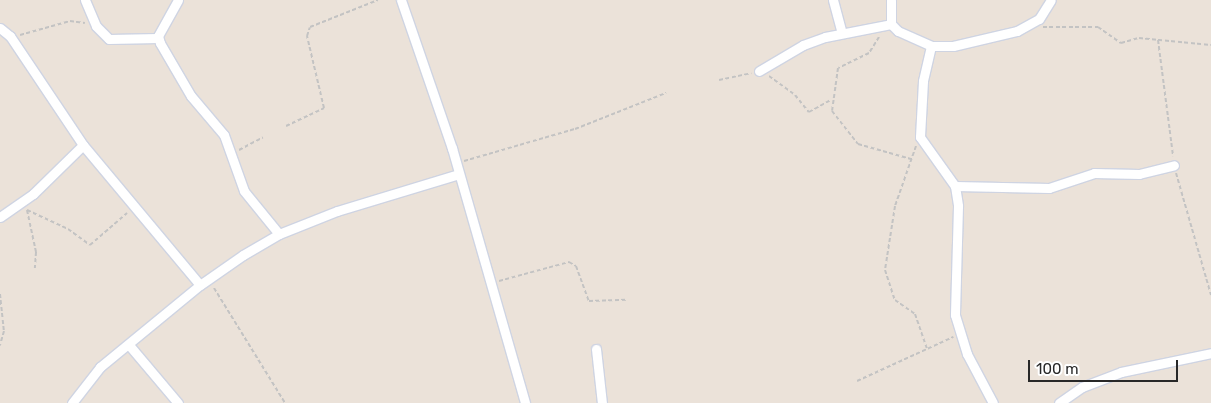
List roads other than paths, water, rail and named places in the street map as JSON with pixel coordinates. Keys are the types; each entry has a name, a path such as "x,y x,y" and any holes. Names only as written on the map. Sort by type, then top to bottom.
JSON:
{"street":[{"path":"85,0 96,26 109,38 158,38"},
{"path":"158,38 178,0"},
{"path":"401,0 456,164 492,283 525,403"},
{"path":"833,0 842,33"},
{"path":"888,25 891,0"},
{"path":"760,71 803,45 842,33 888,25 898,32 931,46 980,41 1029,26 1039,19 1051,0"},
{"path":"0,28 10,36 82,145 200,286"},
{"path":"158,38 191,96 224,135 244,191 279,234"},
{"path":"931,46 923,81 920,137 955,186 958,206 955,314 967,354 993,403"},
{"path":"0,217 33,194 82,145"},
{"path":"955,186 1043,188 1094,173 1139,174 1174,165"},
{"path":"72,403 100,367 209,279 279,234 337,211 459,174"},
{"path":"129,345 178,403"},
{"path":"596,349 602,403"},
{"path":"1059,403 1082,388 1122,372 1211,353"}]}
